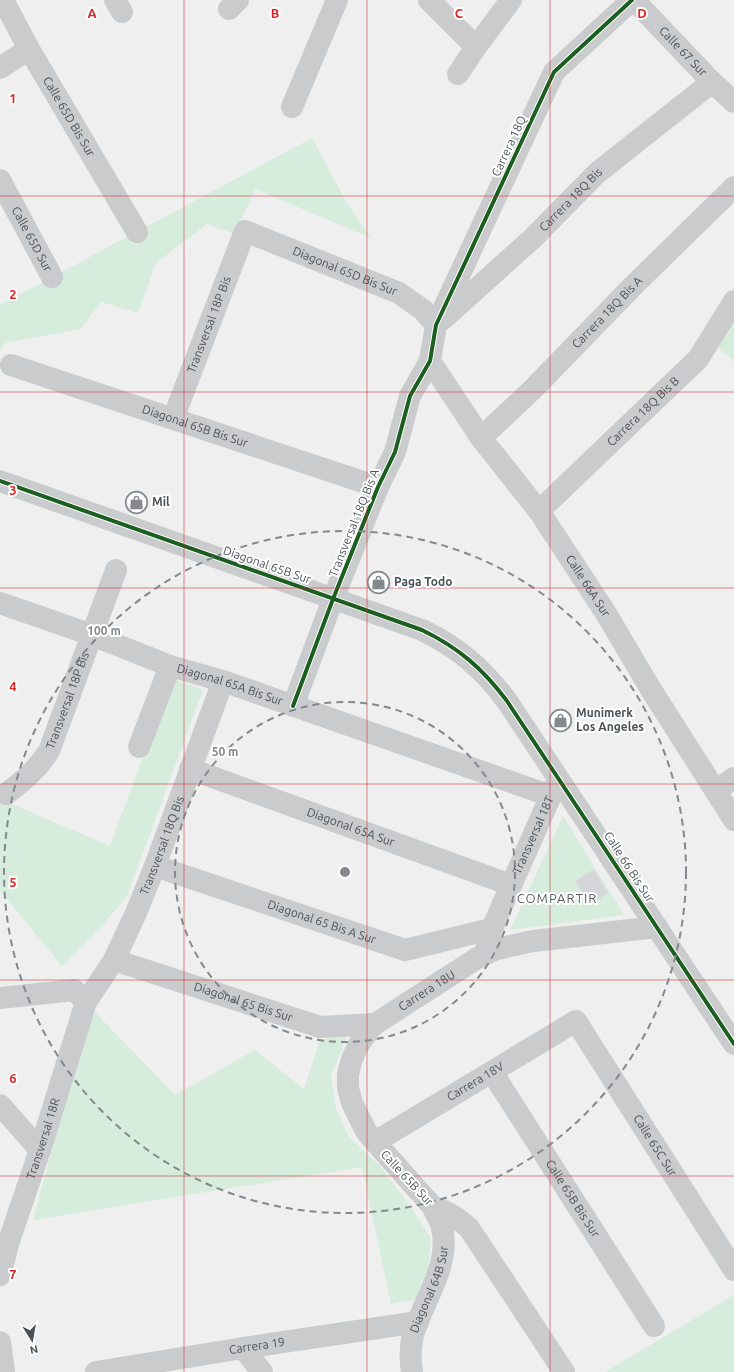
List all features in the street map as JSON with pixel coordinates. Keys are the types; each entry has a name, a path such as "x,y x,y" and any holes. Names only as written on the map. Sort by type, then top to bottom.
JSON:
{"street":[{"name":"Calle 65D Bis Sur","path":"3,0 29,49 136,232"},
{"path":"292,107 337,0"},
{"path":"429,0 476,47"},
{"path":"458,74 511,0"},
{"name":"Calle 67 Sur","path":"633,0 712,82 734,102"},
{"name":"Carrera 18Q","path":"436,325 554,72 633,0"},
{"path":"0,68 29,49"},
{"name":"Carrera 18Q Bis","path":"436,325 533,238 597,173 712,82"},
{"name":"Calle 65D Sur","path":"0,180 52,277"},
{"name":"Carrera 18Q Bis A","path":"481,438 534,388 632,286 734,187"},
{"name":"Diagonal 65D Bis Sur","path":"245,231 399,293 423,310 436,325"},
{"name":"Transversal 18P Bis","path":"173,419 245,231"},
{"name":"Carrera 18Q Bis B","path":"539,512 698,359 734,301"},
{"name":"Transversal 18Q Bis A","path":"293,706 333,599 378,487 395,452 410,396 430,361 436,325"},
{"name":"Calle 66A Sur","path":"430,361 481,438 539,512 607,615 650,688 734,820"},
{"name":"Diagonal 65B Bis Sur","path":"11,365 378,487"},
{"name":"Diagonal 65B Sur","path":"0,481 422,630 442,640 478,667 494,683 507,701"},
{"name":"Transversal 18P Bis","path":"6,794 32,774 42,763 49,751 116,570"},
{"name":"Diagonal 65A Bis Sur","path":"0,603 92,635 170,666 223,681 293,706 554,787"},
{"path":"139,747 170,666"},
{"name":"Transversal 18Q Bis","path":"86,1002 114,960 136,913 223,681"},
{"name":"Calle 66 Bis Sur","path":"507,701 554,787 657,928 734,1044"},
{"name":"Diagonal 65A Sur","path":"190,769 511,885"},
{"path":"716,792 734,778"},
{"name":"Transversal 18T","path":"479,958 554,787"},
{"name":"Diagonal 65 Bis A Sur","path":"154,866 406,950 491,929"},
{"path":"479,958 511,945 533,941 657,928"},
{"name":"Carrera 18U","path":"375,1024 479,958"},
{"name":"Diagonal 65 Bis Sur","path":"114,960 320,1027 375,1024"},
{"path":"0,998 74,990 86,1002"},
{"name":"Transversal 18R","path":"0,1275 9,1241 40,1150 86,1002"},
{"name":"Carrera 18V","path":"375,1142 576,1021"},
{"name":"Calle 65C Sur","path":"576,1021 734,1270"},
{"name":"Calle 65B Sur","path":"375,1024 358,1046 352,1058 348,1074 348,1088 352,1104 366,1131 433,1207 446,1211 469,1228 564,1372"},
{"name":"Calle 65B Bis Sur","path":"492,1072 654,1326"},
{"path":"0,1105 40,1150"},
{"name":"Diagonal 64B Sur","path":"412,1372 411,1349 413,1335 439,1271 443,1250 441,1224 433,1207"},
{"name":"Carrera 19","path":"96,1372 137,1369 243,1348 418,1322"},
{"path":"0,1342 4,1372"},
{"path":"243,1348 262,1372"}],"green space":[{"path":"312,138 348,205 371,238 255,189 235,234 207,224 156,263 138,313 101,302 81,329 5,343 0,352 0,305"},
{"path":"734,308 734,361 713,344"},
{"path":"172,678 203,690 127,896 102,926 62,966 0,891 0,799 110,846"},
{"path":"563,816 624,915 510,930"},
{"path":"90,1007 175,1095 255,1050 304,1089 320,1040 348,1033 331,1076 336,1109 349,1137 381,1167 408,1203 431,1238 429,1266 416,1299 391,1304 362,1167 33,1220"},
{"path":"734,1295 734,1372 605,1372"}],"building":[{"path":"594,869 608,893 590,905 575,881"}],"cycle path":[{"path":"293,706 333,599 378,487 395,452 410,396 430,361 436,325 554,72 632,0"},
{"path":"0,481 422,630 459,652 479,669 507,701 734,1044"}],"place":[{"name":"Mil","path":"137,502"},
{"name":"Paga Todo","path":"379,582"},
{"name":"Munimerk Los Angeles","path":"561,720"}],"district":[{"name":"COMPARTIR","path":"557,898"}]}
